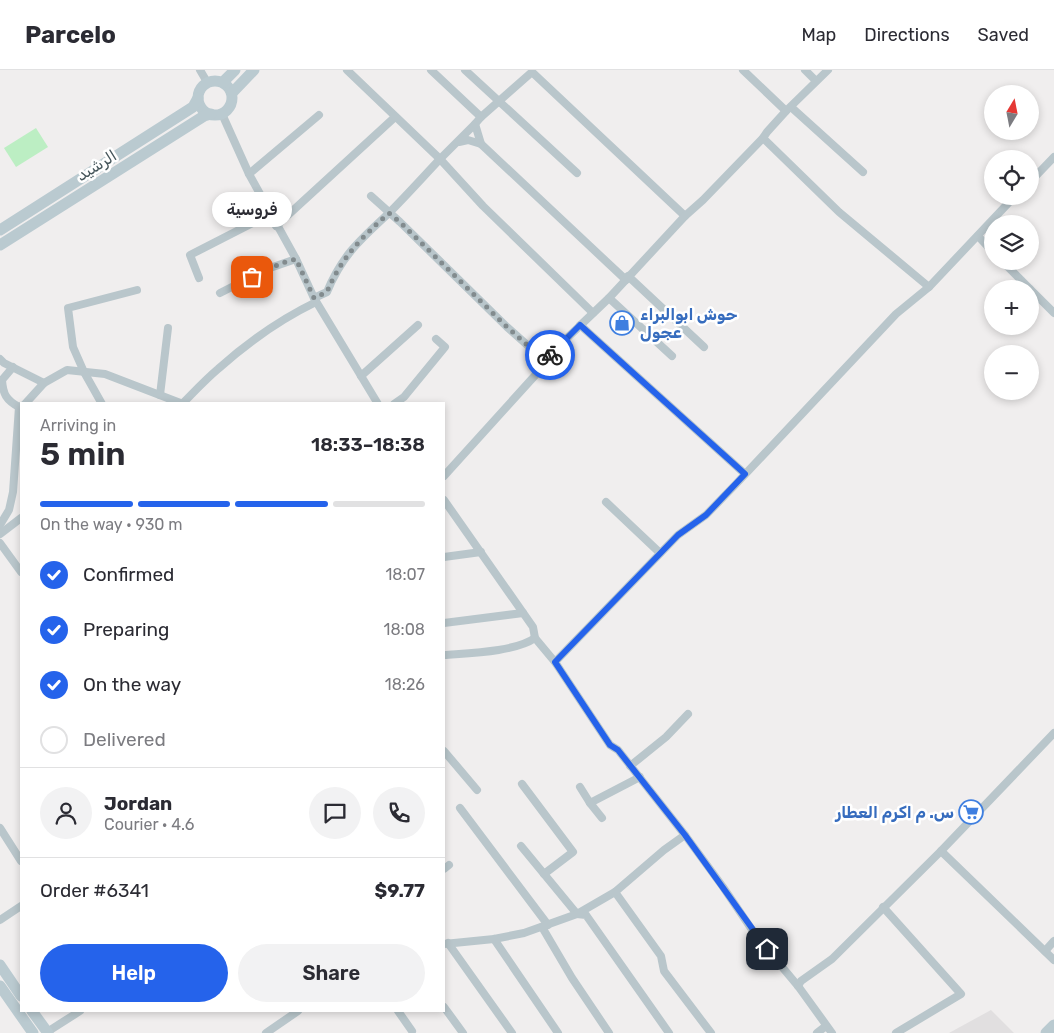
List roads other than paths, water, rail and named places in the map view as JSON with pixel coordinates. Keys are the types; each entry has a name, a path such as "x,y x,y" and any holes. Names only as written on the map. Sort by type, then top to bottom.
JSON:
{"main road":[{"path":"223,82 235,70"},
{"path":"232,93 254,70"},
{"path":"207,82 223,82 232,93 229,107 216,114 203,110 198,98 200,89 207,82"},
{"name":"الرشيد","path":"0,230 193,108 198,98"},
{"name":"الرشيد","path":"0,245 204,116 216,114"},
{"path":"0,966 17,997"},
{"path":"0,986 17,997"},
{"path":"24,1012 33,1033"},
{"path":"33,1012 47,1033"},
{"path":"1046,1033 1054,1025"}],"street":[{"path":"200,70 207,82"},
{"path":"347,70 593,313"},
{"path":"430,70 481,117"},
{"path":"465,70 577,173"},
{"path":"743,70 863,172"},
{"path":"805,70 816,81"},
{"path":"445,475 540,370 544,360 609,298 685,216 703,200 763,138 788,109 828,70"},
{"path":"184,402 219,368 255,339 327,292 335,273 359,240 389,213 481,117 532,71 685,216"},
{"path":"216,114 276,226 296,259 315,300 377,402"},
{"path":"249,174 319,115"},
{"path":"276,226 395,117"},
{"path":"475,124 481,144"},
{"path":"763,138 839,212 929,287"},
{"path":"457,142 468,140 481,144 704,347"},
{"path":"1039,173 1054,157"},
{"path":"371,196 507,327 544,360"},
{"path":"555,662 678,535 706,515 896,314 929,287 1007,205"},
{"path":"200,278 190,255 270,214"},
{"path":"978,236 984,242"},
{"path":"220,293 267,270 296,259"},
{"path":"1011,270 1021,280"},
{"path":"101,402 73,347 68,308 137,290"},
{"path":"609,298 672,356"},
{"path":"1039,298 1054,313"},
{"path":"361,376 418,325"},
{"path":"580,325 745,474"},
{"path":"160,395 168,328"},
{"path":"404,400 445,347 436,339"},
{"path":"0,352 13,368"},
{"path":"0,359 13,368 44,383"},
{"path":"13,368 2,380 4,395 9,402 20,405"},
{"path":"26,402 44,383 67,370 105,374 177,402"},
{"path":"0,524 9,510 13,492 20,425"},
{"path":"445,501 533,627 535,638 555,662 610,745 618,750 685,835 757,937 798,986 832,1033"},
{"path":"606,502 660,553"},
{"path":"0,534 20,519"},
{"path":"0,543 20,571"},
{"path":"445,556 481,552"},
{"path":"445,623 523,613"},
{"path":"445,655 488,651 528,643 535,638"},
{"path":"630,766 666,737 688,714"},
{"path":"798,986 801,981 832,959 941,851 1054,733"},
{"path":"445,751 477,790"},
{"path":"445,765 452,760"},
{"path":"590,803 640,777"},
{"path":"522,784 573,852 544,874"},
{"path":"580,787 602,818"},
{"path":"460,808 545,926 572,978 609,1033"},
{"path":"0,828 20,859"},
{"path":"446,943 494,939 545,926 577,914 615,892 664,850 685,835"},
{"path":"521,846 577,914 586,915 669,1033"},
{"path":"941,851 1054,960"},
{"path":"615,892 661,956 664,971 711,1033"},
{"path":"0,920 20,907"},
{"path":"883,907 961,994 896,1033"},
{"path":"494,939 558,1033"},
{"path":"1045,951 1054,941"},
{"path":"446,943 512,1033"},
{"path":"445,1008 463,1033"},
{"path":"47,1033 78,1012"},
{"path":"272,1031 297,1012"},
{"path":"399,1012 412,1031"},
{"path":"817,1033 826,1026"}],"place":[{"name":"فروسية","path":"252,277"},
{"name":"حوش ابوالبراء عجول","path":"622,323"},
{"name":"س. م اكرم العطار","path":"971,812"}]}
